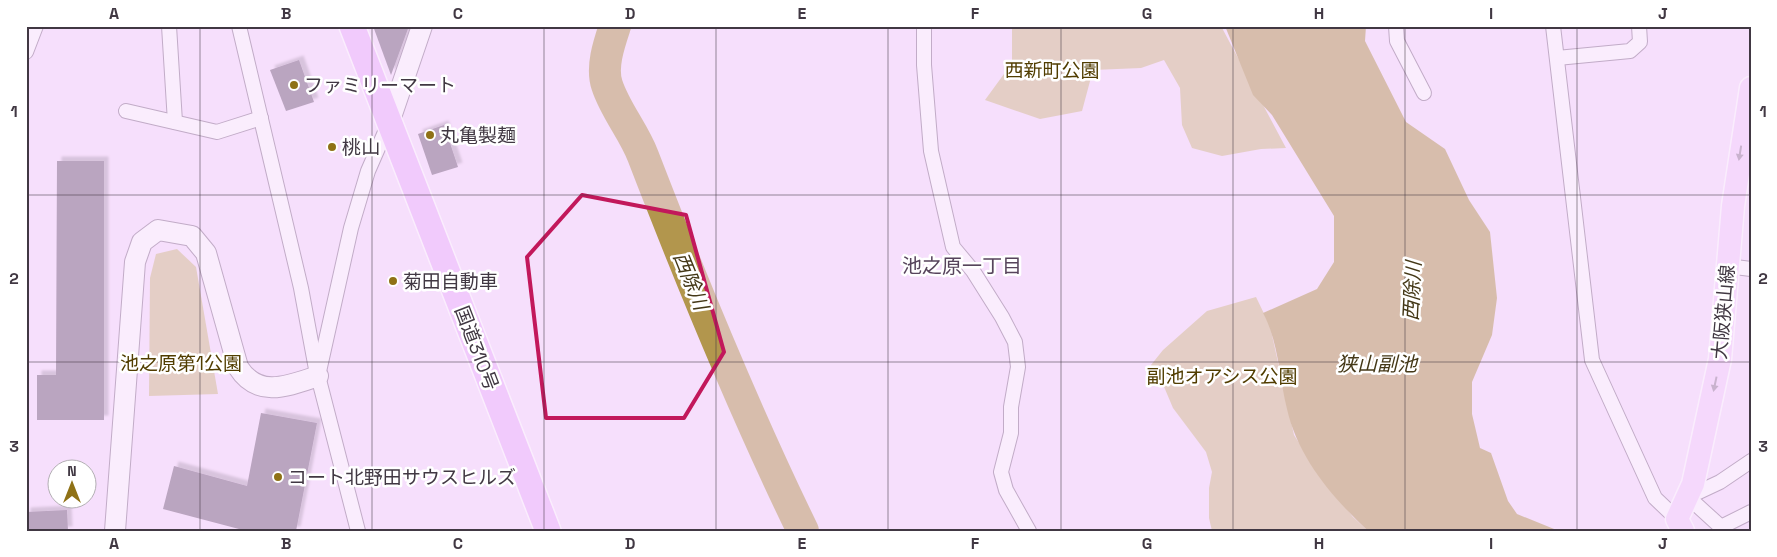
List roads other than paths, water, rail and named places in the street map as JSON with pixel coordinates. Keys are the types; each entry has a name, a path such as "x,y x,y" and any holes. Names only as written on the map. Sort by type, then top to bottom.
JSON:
{"highway":[{"name":"国道310号","path":"352,26 548,531"}],"main road":[{"name":"大阪狭山線","path":"1680,525 1720,359 1738,158 1751,88"}],"street":[{"path":"26,52 36,26"},
{"path":"156,26 169,29 175,122"},
{"path":"239,26 300,288 318,376 358,531"},
{"path":"318,376 350,228 368,171 389,123 422,26"},
{"path":"924,26 924,65 931,151 953,247 973,272 998,309 1015,342 1018,367 1011,407 1011,433 1001,472 1006,490 1029,531"},
{"path":"1396,26 1397,40 1424,93"},
{"path":"1554,26 1592,360 1656,498 1680,525"},
{"path":"1557,58 1630,51 1640,42 1638,26"},
{"path":"126,111 217,132 261,118"},
{"path":"115,531 135,262 142,242 147,238 158,230 192,236 206,253 238,367 246,379 262,387 286,387 318,376"},
{"path":"1727,266 1751,268"},
{"path":"1751,461 1720,482 1688,497 1721,527 1751,512"}],"water":[{"name":"狭山副池","path":"1225,26 1366,26 1365,41 1406,122 1445,149 1469,200 1490,232 1497,298 1492,335 1472,382 1472,414 1480,448 1491,453 1508,501 1517,514 1559,531 1368,531 1330,491 1308,460 1292,427 1284,397 1276,348 1263,313 1317,289 1334,262 1334,216 1272,115 1253,95"}],"waterway":[{"name":"西除川","path":"615,26 605,63 605,78 610,94 639,147 719,345 803,531"}],"place":[{"name":"ファミリーマート","path":"294,85"},
{"name":"丸亀製麺","path":"430,135"},
{"name":"桃山","path":"332,147"},
{"name":"菊田自動車","path":"393,281"},
{"name":"コート北野田サウスヒルズ","path":"278,477"}],"district":[{"name":"池之原一丁目","path":"962,266"}],"park label":[{"name":"西新町公園","path":"1052,70"},
{"name":"池之原第1公園","path":"181,363"},
{"name":"副池オアシス公園","path":"1222,376"}]}
